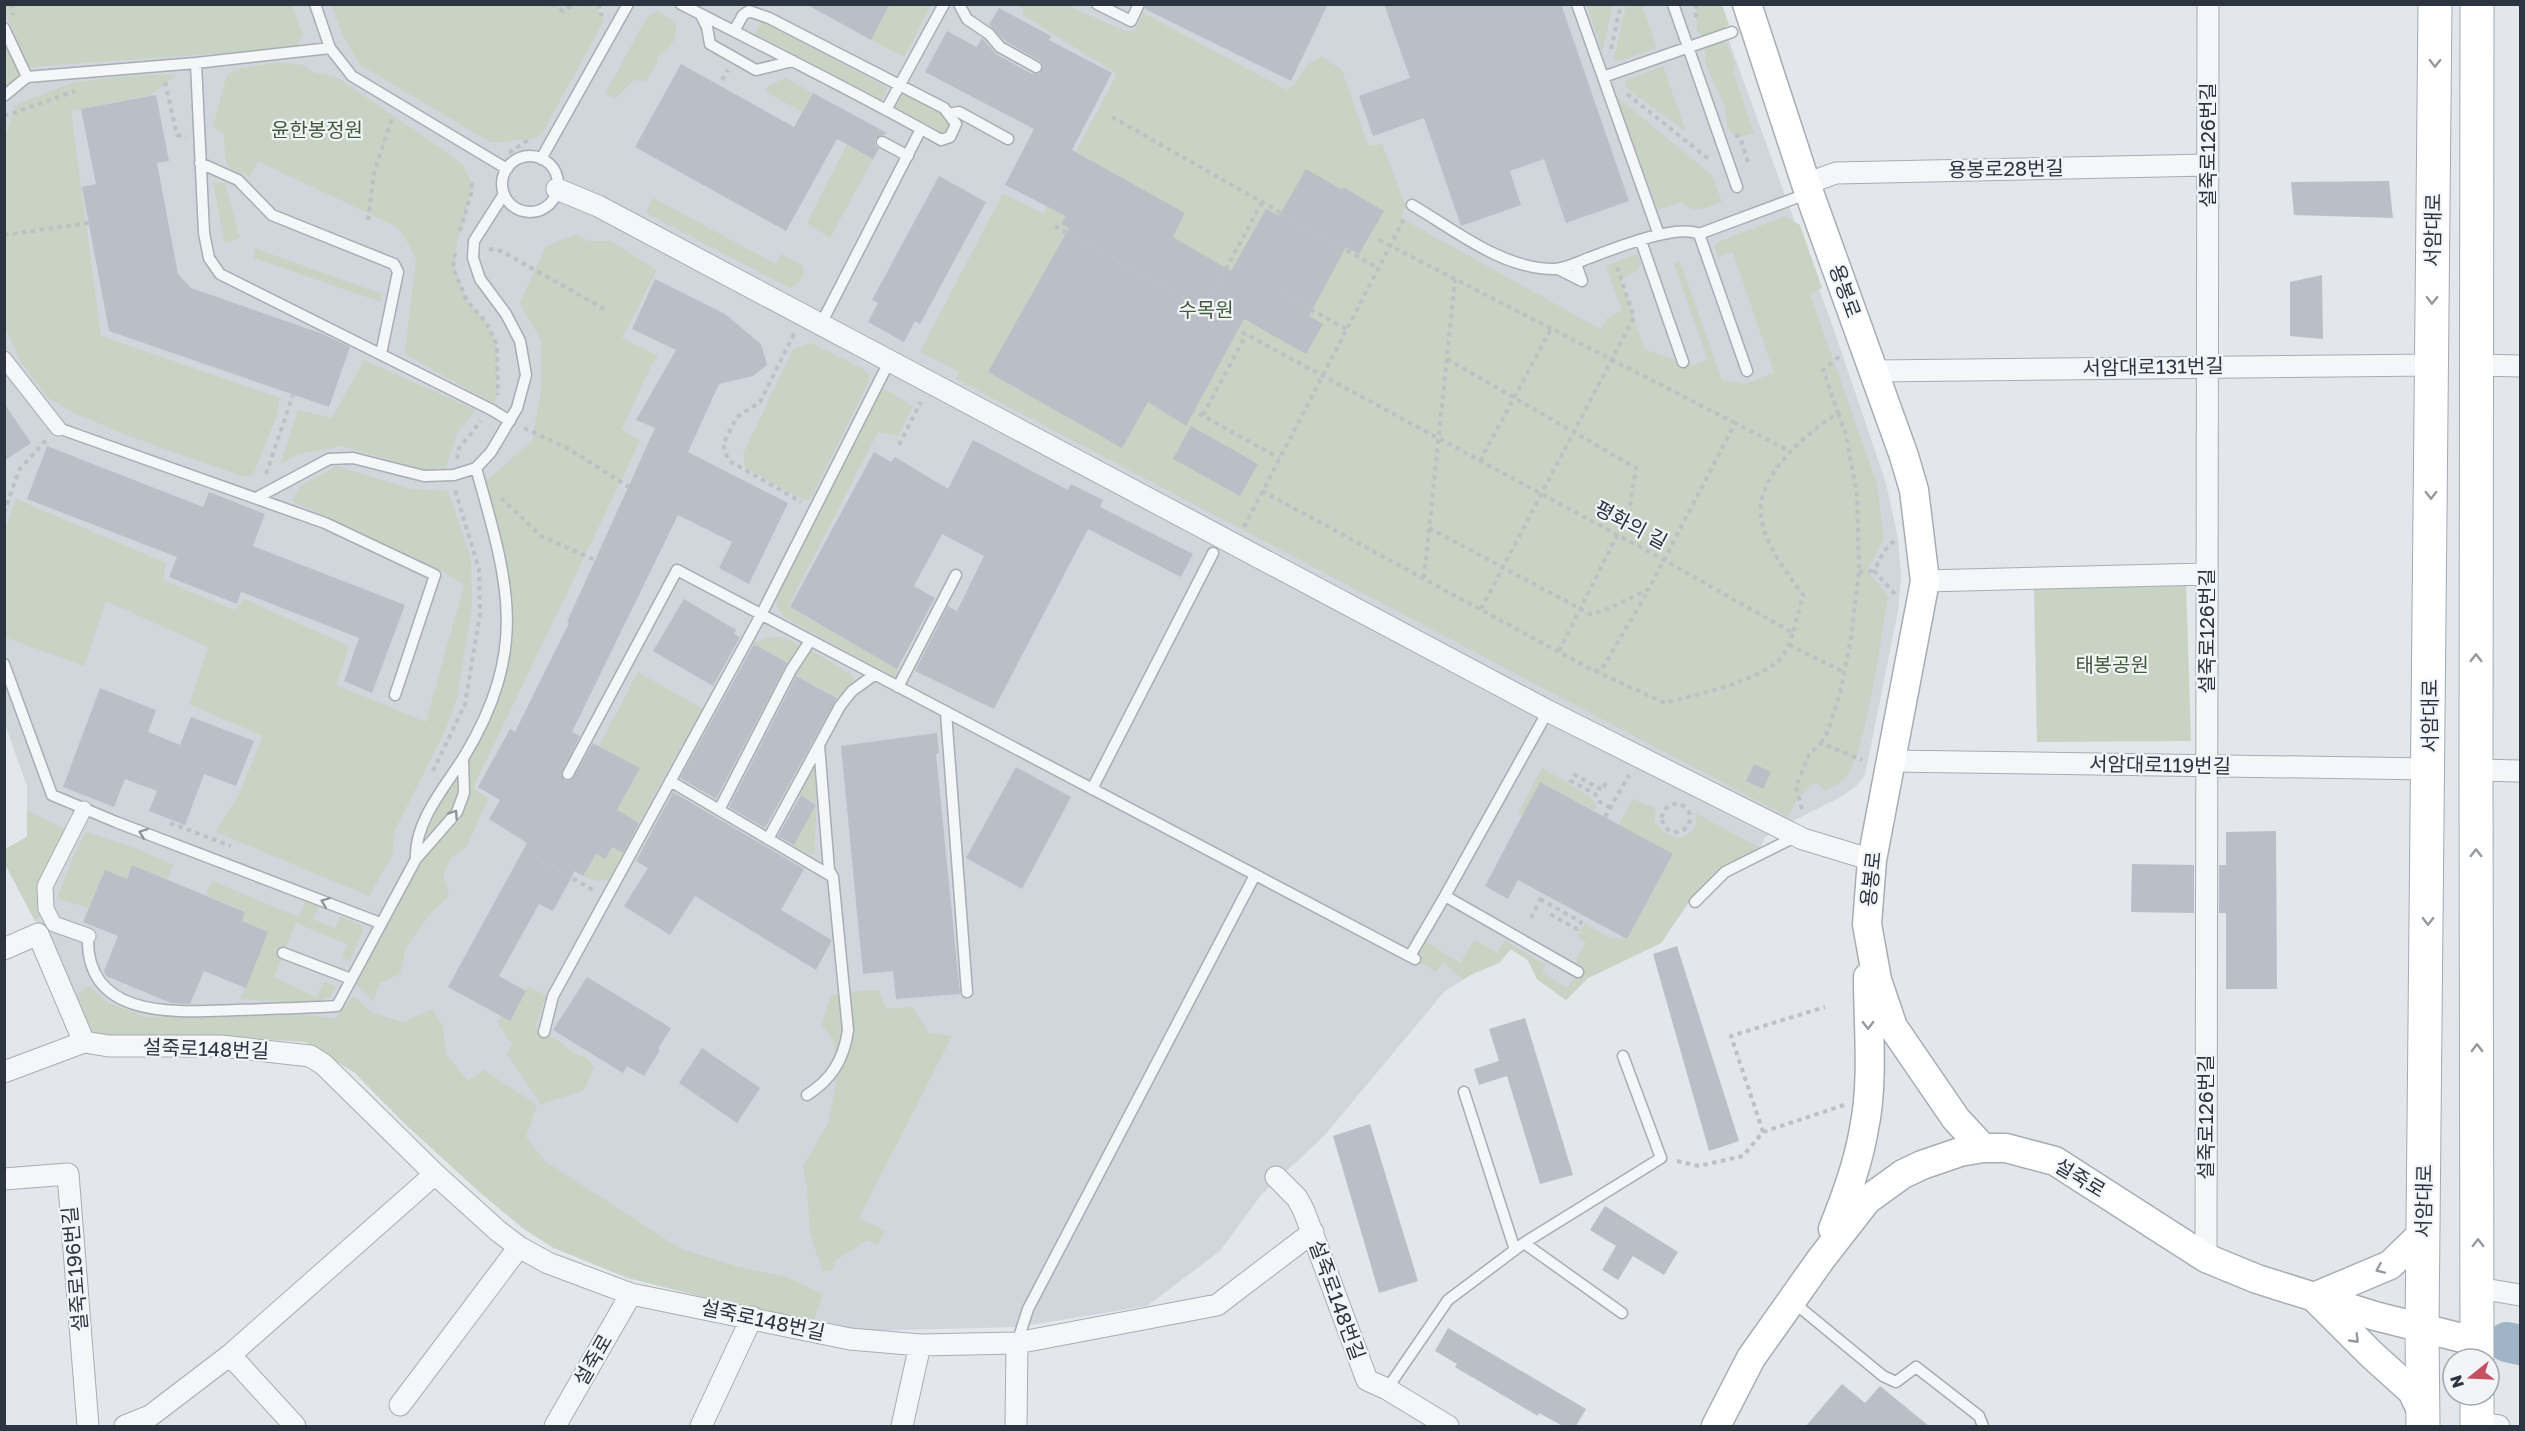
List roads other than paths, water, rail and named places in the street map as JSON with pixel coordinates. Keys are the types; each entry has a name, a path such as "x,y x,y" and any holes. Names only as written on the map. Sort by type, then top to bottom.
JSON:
{"main road":[{"name":"용봉로","path":"1747,4 1808,188 1904,456 1914,490 1925,581 1872,860 1867,924 1877,980 1893,1028 1956,1119 1983,1148"},
{"name":"서암대로","path":"2423,1410 2435,4"},
{"path":"2478,4 2476,365 2478,1347"},
{"path":"1821,1259 1853,1178 1865,1127 1869,1071 1867,924"},
{"name":"설죽로","path":"1716,1426 1751,1358 1821,1259 1867,1200 1903,1174 1943,1157 1983,1148 2006,1148 2055,1161 2206,1258 2257,1279 2422,1329 2470,1347"},
{"path":"2423,1410 2412,1391 2372,1356 2314,1297 2390,1265 2424,1232"}],"street":[{"name":"설죽로126번길","path":"2206,1258 2208,4"},
{"name":"용봉로28번길","path":"1808,188 1836,173 2208,165"},
{"path":"557,189 598,206 1548,711 1798,836 1872,860"},
{"path":"4,359 58,428"},
{"name":"서암대로131번길","path":"1874,371 2432,365"},
{"path":"2476,365 2520,366"},
{"path":"1925,581 2207,574"},
{"name":"서암대로119번길","path":"1890,762 2430,769"},
{"path":"2476,770 2520,771"},
{"path":"84,809 45,886 46,909 54,924 88,936"},
{"path":"4,949 38,934 84,1042 4,1072"},
{"name":"설죽로148번길","path":"84,1042 108,1046 221,1046 310,1056 323,1064 435,1174 519,1247 548,1263 631,1294 752,1317 850,1339 920,1345 1017,1343 1217,1305 1313,1232 1367,1380 1387,1389 1448,1426"},
{"name":"설죽로196번길","path":"4,1179 68,1174 88,1426"},
{"path":"125,1426 154,1421 435,1174"},
{"path":"1276,1177 1297,1198 1313,1232"},
{"path":"400,1405 519,1247"},
{"name":"설죽로","path":"555,1426 631,1294"},
{"path":"2478,1295 2520,1294"},
{"path":"701,1426 752,1317"},
{"path":"1016,1426 1017,1343"},
{"path":"902,1426 920,1345"},
{"path":"230,1355 296,1426"}],"lane":[{"path":"315,4 330,48 352,76 507,169"},
{"path":"541,159 628,4"},
{"path":"681,4 734,32 793,61 941,140 950,137 956,124 944,108 769,18 749,11 743,15 734,32"},
{"path":"886,110 944,4"},
{"path":"959,4 968,19 989,34 1000,47 1036,67"},
{"path":"1097,4 1131,21 1139,4"},
{"path":"1577,4 1659,235"},
{"path":"1673,4 1737,187"},
{"path":"701,15 707,27 710,45 756,70 793,61"},
{"path":"4,28 27,77"},
{"path":"1604,77 1732,32"},
{"path":"4,96 27,77 196,63 330,48"},
{"path":"196,63 204,233 209,258 220,274 510,421"},
{"path":"949,114 959,112 1008,139"},
{"path":"812,319 908,156 921,129"},
{"path":"882,142 908,156"},
{"path":"258,497 329,459 343,457 423,476 453,475 476,468 491,452 518,408 526,375 520,341 506,314 480,279 473,258 474,241 504,194 503,177 507,169 522,158 541,159 553,169 557,177 557,189 553,201 547,207 531,212 515,207 504,194"},
{"path":"200,163 238,180 272,216 394,264 398,272 381,354"},
{"path":"1558,269 1659,235 1685,230 1699,234 1808,188"},
{"path":"1412,205 1502,258 1558,269 1582,281 1576,264"},
{"path":"1699,234 1747,371"},
{"path":"1641,241 1683,362"},
{"path":"544,1032 552,996 761,615 890,360"},
{"path":"58,428 258,497 325,523 435,575 395,695"},
{"path":"417,858 416,845 419,832 454,769 463,758 497,690 504,661 507,630 505,580 476,468"},
{"path":"1092,789 1213,553"},
{"path":"568,774 677,570 1412,958 1548,711"},
{"path":"897,687 956,575"},
{"path":"719,810 791,670 810,641"},
{"path":"4,664 52,795 380,923"},
{"path":"768,839 840,706 852,691 874,675"},
{"path":"946,713 967,993"},
{"path":"807,1095 825,1084 846,1048 848,1030 819,746"},
{"path":"88,936 87,950 91,966 108,991 135,1005 170,1012 337,1006 417,858 457,812 464,793 463,758"},
{"path":"670,782 833,878"},
{"path":"1695,902 1725,872 1798,836"},
{"path":"1017,1343 1028,1310 1255,875"},
{"path":"1445,896 1578,972"},
{"path":"283,953 351,979"},
{"path":"1387,1389 1449,1300 1519,1246 1661,1158 1623,1056"},
{"path":"1464,1092 1519,1246 1622,1313"},
{"path":"1791,1301 1883,1376 1896,1382 1916,1366 1979,1416 1983,1426"}],"waterway":[{"path":"2507,1342 2520,1345"}],"park label":[{"name":"윤한봉정원","path":"317,130"},
{"name":"수목원","path":"1206,310"},
{"name":"태봉공원","path":"2112,665"}]}
